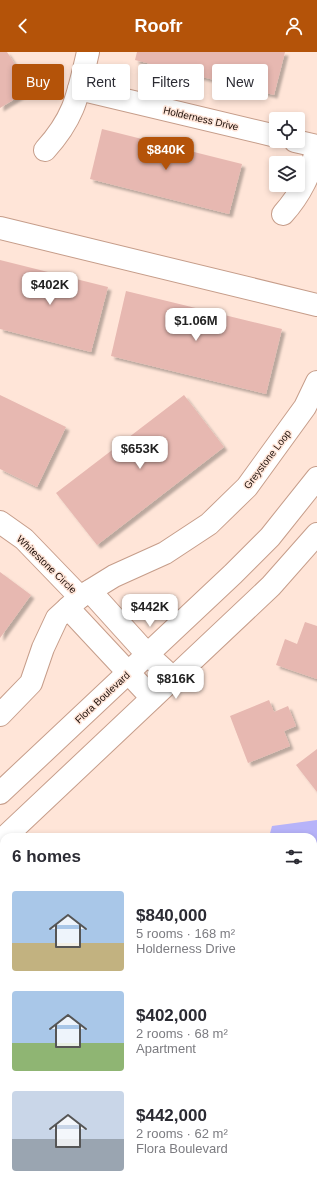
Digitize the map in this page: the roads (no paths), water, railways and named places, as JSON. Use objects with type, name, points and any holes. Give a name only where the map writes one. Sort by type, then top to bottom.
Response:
[{"type":"street","points":[[85,64],[88,52]]},
{"type":"street","points":[[45,150],[66,123],[73,111],[76,100]]},
{"type":"street","name":"Holderness Drive","points":[[125,100],[269,134]]},
{"type":"street","points":[[283,214],[304,187],[311,171],[317,147],[305,144]]},
{"type":"street","points":[[0,228],[317,305]]},
{"type":"street","name":"Greystone Loop","points":[[79,599],[114,576],[165,553],[209,524],[247,487],[305,407],[317,382]]},
{"type":"street","name":"Flora Boulevard","points":[[0,793],[270,537],[317,478]]},
{"type":"street","name":"Whitestone Circle","points":[[0,522],[24,539],[79,599],[118,622],[147,654],[173,678]]},
{"type":"street","points":[[8,833],[271,586],[317,534]]},
{"type":"street","name":"Whitestone Circle","points":[[79,599],[99,641],[127,673],[152,698]]},
{"type":"street","name":"Whitestone Circle","points":[[0,714],[31,683],[43,648],[57,618],[79,599]]},
{"type":"street","points":[[99,641],[118,622]]}]
